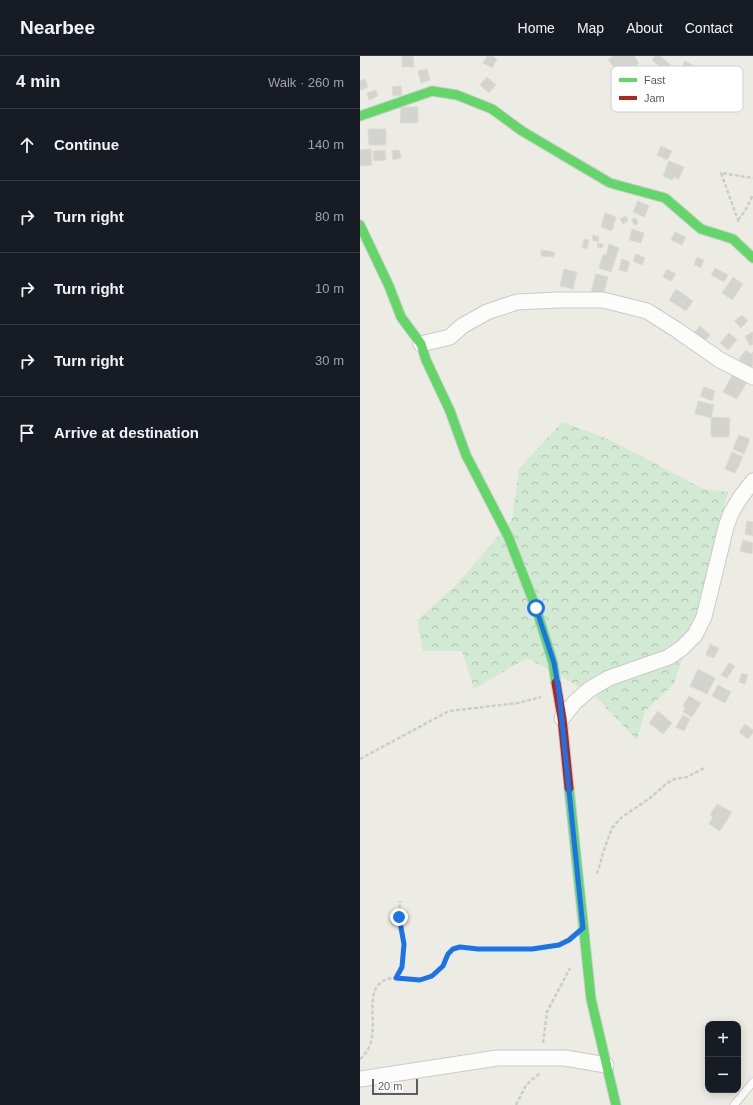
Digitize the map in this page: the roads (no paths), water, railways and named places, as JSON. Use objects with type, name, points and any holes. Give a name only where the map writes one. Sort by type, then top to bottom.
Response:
[{"type":"street","points":[[360,116],[432,91],[457,95],[492,109],[507,118],[522,131],[610,183],[665,198],[702,229],[733,239],[753,258]]},
{"type":"street","points":[[360,225],[389,286],[401,317],[421,344],[426,360],[450,410],[466,455],[508,536],[536,608],[554,663],[562,718],[591,999],[616,1105]]},
{"type":"street","points":[[360,249],[375,258]]},
{"type":"street","points":[[421,344],[450,337],[462,326],[487,312],[517,302],[603,300],[647,311],[720,360],[753,377]]},
{"type":"street","points":[[562,718],[575,702],[590,689],[609,678],[669,657],[682,648],[695,634],[704,617],[726,527],[731,513],[753,481]]},
{"type":"street","points":[[360,1079],[497,1058],[565,1058],[606,1065]]},
{"type":"lane","points":[[734,1105],[753,1082]]}]
